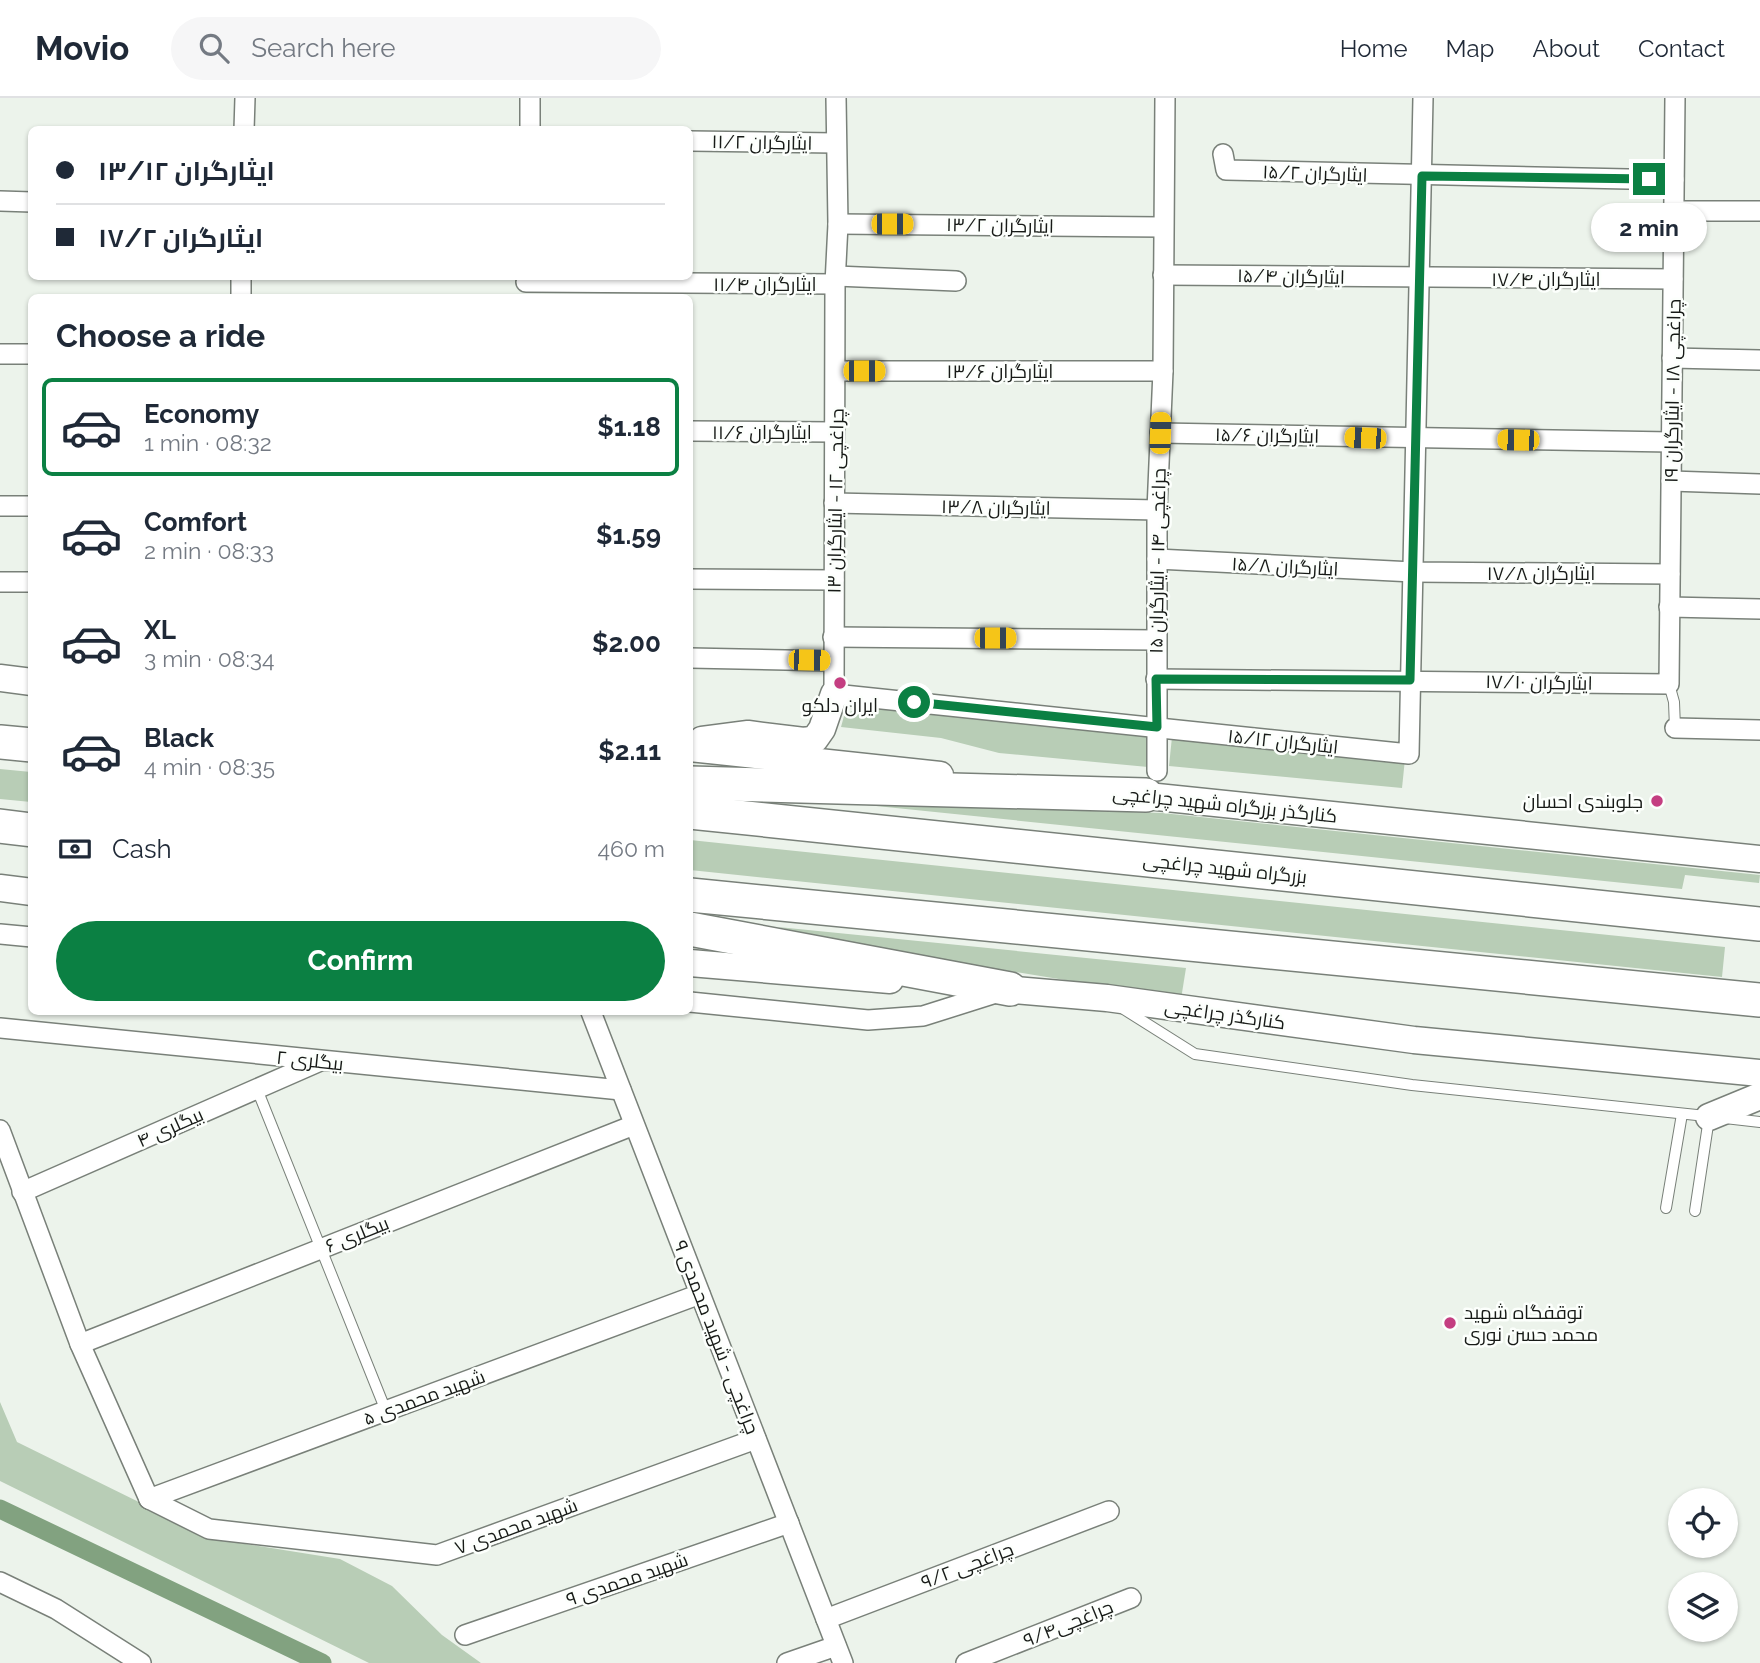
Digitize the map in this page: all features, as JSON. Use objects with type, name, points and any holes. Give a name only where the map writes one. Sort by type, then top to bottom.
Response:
[{"type":"highway","points":[[0,741],[28,744]]},
{"type":"highway","points":[[693,783],[1152,783]]},
{"type":"highway","name":"بزرگراه شهید چراغچی","points":[[693,812],[1760,924]]},
{"type":"highway","points":[[0,826],[28,830]]},
{"type":"highway","points":[[693,895],[1760,1000]]},
{"type":"highway","points":[[693,930],[1010,989]]},
{"type":"highway","points":[[1695,993],[1760,1007]]},
{"type":"main road","points":[[0,678],[28,681]]},
{"type":"main road","points":[[693,745],[718,737],[748,734],[804,741],[815,739],[822,729],[834,694]]},
{"type":"main road","name":"کنارگذر بزرگراه شهید چراغچی","points":[[693,746],[1152,783],[1760,859]]},
{"type":"main road","points":[[0,888],[28,892]]},
{"type":"main road","name":"کنارگذر چراغچی","points":[[693,963],[1107,998],[1414,1040],[1760,1073]]},
{"type":"main road","points":[[1709,1117],[1760,1096]]},
{"type":"street","points":[[244,126],[245,98]]},
{"type":"street","points":[[530,98],[530,126]]},
{"type":"street","name":"چراغچی ۱۲ - ایثارگران ۱۳","points":[[834,694],[837,371],[835,280],[838,224],[836,98]]},
{"type":"street","name":"چراغچی ۱۴ - ایثارگران ۱۵","points":[[1152,783],[1157,727],[1157,510],[1163,371],[1161,226],[1165,98]]},
{"type":"street","points":[[1410,680],[1423,98]]},
{"type":"street","name":"چراغچی ۱۸ - ایثارگران ۱۹","points":[[1669,684],[1675,98]]},
{"type":"street","name":"ایثارگران ۱۱/۲","points":[[693,141],[835,144]]},
{"type":"street","name":"ایثارگران ۱۵/۲","points":[[1223,154],[1226,170],[1422,176]]},
{"type":"street","points":[[1422,176],[1674,180]]},
{"type":"street","points":[[0,201],[28,202]]},
{"type":"street","points":[[1673,211],[1760,211]]},
{"type":"street","name":"ایثارگران ۱۳/۲","points":[[838,224],[1161,226]]},
{"type":"street","name":"ایثارگران ۱۵/۴","points":[[1163,275],[1419,278]]},
{"type":"street","name":"ایثارگران ۱۷/۴","points":[[1419,278],[1673,279]]},
{"type":"street","name":"ایثارگران ۱۱/۴","points":[[526,285],[835,280],[956,281]]},
{"type":"street","points":[[0,354],[28,354]]},
{"type":"street","points":[[1672,359],[1760,360]]},
{"type":"street","name":"ایثارگران ۱۳/۶","points":[[837,371],[1163,371]]},
{"type":"street","name":"ایثارگران ۱۱/۶","points":[[693,432],[835,432]]},
{"type":"street","name":"ایثارگران ۱۵/۶","points":[[1160,433],[1671,442]]},
{"type":"street","points":[[1671,481],[1760,484]]},
{"type":"street","name":"ایثارگران ۱۳/۸","points":[[834,503],[1157,510]]},
{"type":"street","points":[[0,506],[28,506]]},
{"type":"street","name":"ایثارگران ۱۵/۸","points":[[1157,559],[1413,572]]},
{"type":"street","name":"ایثارگران ۱۷/۸","points":[[1413,572],[1670,574]]},
{"type":"street","points":[[693,579],[834,580]]},
{"type":"street","points":[[0,582],[28,582]]},
{"type":"street","points":[[1669,607],[1760,609]]},
{"type":"street","points":[[834,637],[1156,640]]},
{"type":"street","points":[[693,658],[833,661]]},
{"type":"street","name":"ایثارگران ۱۷/۱۰","points":[[1156,679],[1669,684]]},
{"type":"street","name":"ایثارگران ۱۵/۱۲","points":[[834,694],[1409,754],[1410,680]]},
{"type":"street","points":[[1675,728],[1760,730]]},
{"type":"street","points":[[0,934],[28,937]]},
{"type":"street","points":[[693,1002],[868,1020],[923,1016],[1010,989]]},
{"type":"street","name":"۹ چراغچی - شهید محمدی","points":[[591,1015],[840,1655]]},
{"type":"street","name":"بیگلری ۲","points":[[0,1028],[319,1062],[621,1090]]},
{"type":"street","name":"بیگلری ۴","points":[[22,1192],[319,1062]]},
{"type":"street","name":"بیگلری ۶","points":[[80,1344],[634,1125]]},
{"type":"street","points":[[0,1130],[6,1168],[22,1192],[80,1344],[149,1499]]},
{"type":"street","name":"شهید محمدی ۵","points":[[149,1499],[700,1294]]},
{"type":"street","name":"شهید محمدی ۷","points":[[149,1499],[209,1529],[437,1555],[756,1439]]},
{"type":"street","name":"۹/۲ چراغچی","points":[[826,1619],[1109,1511]]},
{"type":"street","name":"شهید محمدی ۹","points":[[466,1635],[789,1523]]},
{"type":"street","points":[[0,1582],[56,1609],[141,1663]]},
{"type":"street","name":"۹/۴چراغچی","points":[[966,1663],[1131,1598]]},
{"type":"street","points":[[787,1663],[840,1655]]},
{"type":"lane","points":[[1669,684],[1674,702],[1675,728]]},
{"type":"lane","points":[[1107,998],[1195,1054],[1412,1085],[1760,1122]]},
{"type":"lane","points":[[257,1088],[386,1411]]},
{"type":"lane","points":[[1666,1208],[1682,1114]]},
{"type":"lane","points":[[1695,1210],[1709,1117]]},
{"type":"green space","points":[[858,707],[1150,732],[1148,767],[999,753],[941,738],[841,727],[844,716]]},
{"type":"green space","points":[[1172,737],[1405,759],[1402,788],[1169,766]]},
{"type":"green space","points":[[0,769],[28,772],[28,802],[0,799]]},
{"type":"green space","points":[[847,803],[1162,813],[1760,875],[1759,883],[1685,875],[1682,889]]},
{"type":"green space","points":[[693,840],[1725,947],[1722,977],[693,870]]},
{"type":"green space","points":[[778,927],[1186,968],[1181,999],[838,943]]},
{"type":"green space","points":[[0,1402],[17,1442],[214,1539],[340,1559],[392,1586],[442,1635],[481,1663],[369,1663],[0,1481]]},
{"type":"waterway","points":[[0,1509],[322,1663]]},
{"type":"place","name":"ایران دلکو","points":[[840,683]]},
{"type":"place","name":"جلوبندی احسان","points":[[1657,801]]},
{"type":"place","name":"توقفگاه شهید محمد حسن نوری","points":[[1450,1323]]},
{"type":"route","points":[[914,702],[1157,727],[1156,679],[1410,680],[1422,176],[1649,179]]}]
